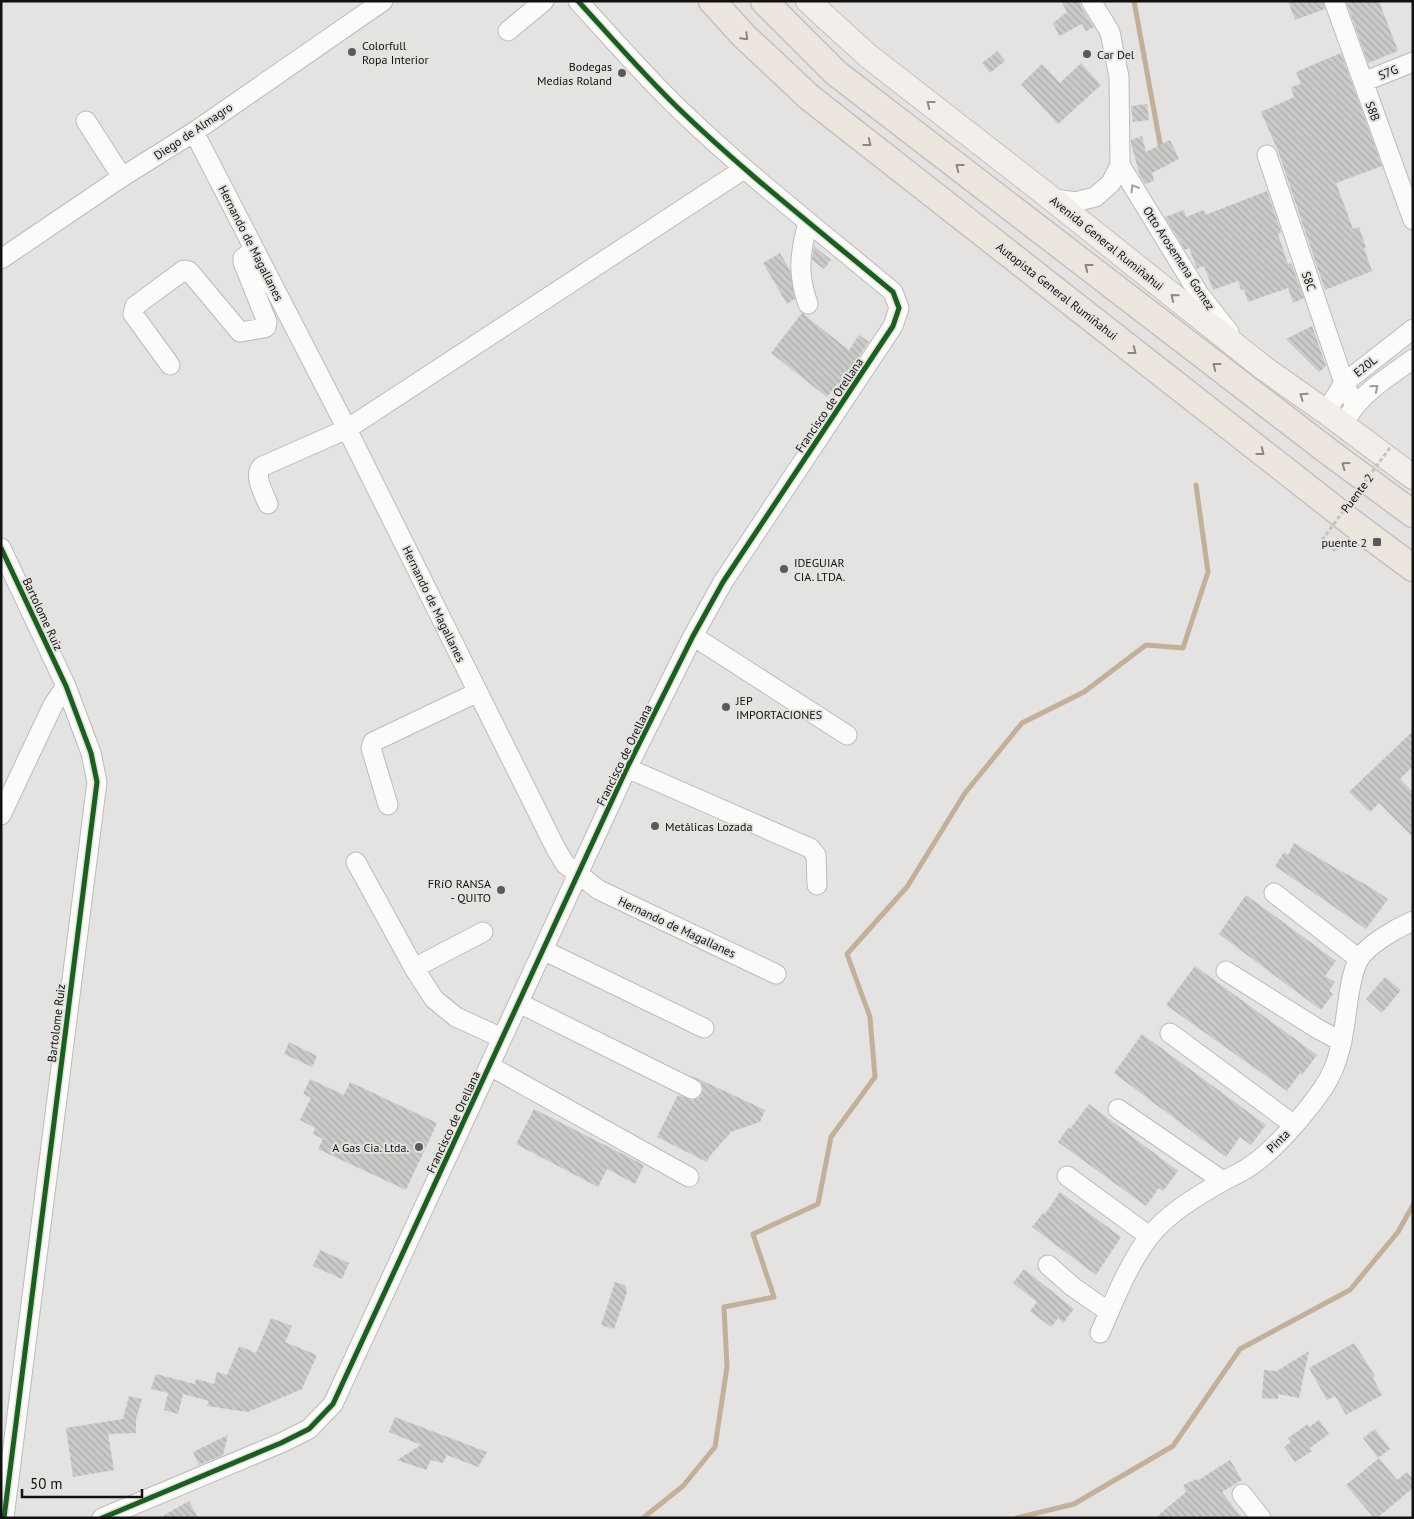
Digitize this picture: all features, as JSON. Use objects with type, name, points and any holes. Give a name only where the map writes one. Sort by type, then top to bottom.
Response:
[{"type":"highway","name":"Autopista General Rumiñahui","points":[[712,1],[744,36],[809,97],[1347,519],[1413,568]]},
{"type":"highway","points":[[764,1],[836,73],[1321,446],[1413,514]]},
{"type":"main road","name":"Avenida General Rumiñahui","points":[[808,1],[867,55],[1265,369],[1341,414],[1413,477]]},
{"type":"street","name":"Diego de Almagro","points":[[1,259],[122,177],[194,132],[383,1]]},
{"type":"street","points":[[508,31],[544,1]]},
{"type":"street","name":"Francisco de Orellana","points":[[102,1518],[281,1443],[309,1429],[333,1404],[627,768],[693,636],[723,582],[893,326],[899,308],[893,292],[744,169],[651,81],[578,1]]},
{"type":"street","points":[[1038,188],[1055,199],[1075,202],[1095,196],[1111,183],[1120,165],[1119,77],[1110,32],[1091,1]]},
{"type":"street","name":"S8B","points":[[1334,1],[1413,220]]},
{"type":"street","name":"S7G","points":[[1363,82],[1413,62]]},
{"type":"street","points":[[86,121],[122,177]]},
{"type":"street","name":"Hernando de Magallanes","points":[[194,132],[347,429],[565,864],[598,890],[776,974]]},
{"type":"street","name":"S8C","points":[[1267,155],[1344,382],[1341,414]]},
{"type":"street","name":"Otto Arosemena Gomez","points":[[1120,165],[1199,294],[1229,332],[1265,369]]},
{"type":"street","points":[[268,504],[258,474],[259,468],[347,429],[744,169]]},
{"type":"street","points":[[808,222],[800,258],[802,285],[808,304]]},
{"type":"street","points":[[170,366],[133,314],[134,306],[184,270],[190,271],[238,332],[243,333],[264,328],[267,322],[243,262],[243,258],[254,250]]},
{"type":"street","name":"E20L","points":[[1341,414],[1344,382],[1413,329]]},
{"type":"street","name":"E20L","points":[[1341,414],[1413,358]]},
{"type":"street","name":"Bartolome Ruiz","points":[[1,548],[66,686],[91,753],[97,782],[4,1518]]},
{"type":"street","points":[[693,636],[848,735]]},
{"type":"street","points":[[1,815],[53,706],[66,686]]},
{"type":"street","points":[[388,805],[371,748],[373,742],[478,692]]},
{"type":"street","points":[[627,768],[810,848],[816,855],[817,885]]},
{"type":"street","points":[[356,862],[414,968],[434,1000],[456,1017],[502,1038]]},
{"type":"street","points":[[1274,893],[1359,959]]},
{"type":"street","name":"Pinta","points":[[1100,1333],[1132,1264],[1149,1236],[1184,1204],[1249,1168],[1294,1125],[1323,1088],[1336,1065],[1342,1042],[1352,980],[1359,959],[1372,945],[1413,922]]},
{"type":"street","points":[[414,968],[483,932]]},
{"type":"street","points":[[543,950],[704,1028]]},
{"type":"street","points":[[1226,970],[1318,1029],[1342,1042]]},
{"type":"street","points":[[519,1003],[692,1090]]},
{"type":"street","points":[[1170,1033],[1294,1125]]},
{"type":"street","points":[[490,1066],[689,1177]]},
{"type":"street","points":[[1118,1109],[1223,1181]]},
{"type":"street","points":[[1066,1176],[1149,1236]]},
{"type":"street","points":[[1048,1265],[1109,1312]]},
{"type":"street","points":[[1242,1494],[1261,1518]]},
{"type":"building","points":[[1061,1],[1080,1],[1081,7],[1094,27],[1086,31],[1082,24],[1059,36],[1053,23],[1067,12]]},
{"type":"building","points":[[1288,1],[1323,1],[1325,9],[1295,20]]},
{"type":"building","points":[[1346,1],[1379,1],[1398,51],[1368,63]]},
{"type":"building","points":[[997,51],[1005,61],[990,73],[982,63]]},
{"type":"building","points":[[1341,53],[1382,166],[1336,183],[1353,229],[1359,227],[1372,271],[1325,290],[1278,151],[1261,112],[1294,97],[1291,87],[1301,84],[1296,72]]},
{"type":"building","points":[[1081,63],[1101,85],[1058,124],[1021,84],[1042,64],[1060,83]]},
{"type":"building","points":[[1147,104],[1149,120],[1133,122],[1131,106]]},
{"type":"building","points":[[1142,136],[1146,152],[1170,140],[1179,159],[1152,173],[1154,181],[1145,184],[1140,176],[1131,143],[1131,140]]},
{"type":"building","points":[[1267,191],[1281,232],[1278,234],[1288,264],[1291,263],[1304,298],[1293,303],[1288,288],[1248,302],[1244,289],[1241,290],[1238,281],[1213,290],[1204,266],[1197,269],[1189,248],[1185,250],[1165,217],[1184,210],[1186,217],[1204,210],[1205,215]]},
{"type":"building","points":[[814,246],[831,260],[824,269],[812,260]]},
{"type":"building","points":[[780,253],[790,270],[795,299],[787,304],[763,263]]},
{"type":"building","points":[[802,313],[849,350],[859,335],[869,342],[838,386],[837,384],[827,397],[771,353]]},
{"type":"building","points":[[1312,326],[1326,366],[1319,372],[1286,339]]},
{"type":"building","points":[[1413,731],[1413,766],[1400,779],[1413,792],[1413,837],[1379,803],[1370,812],[1349,792]]},
{"type":"building","points":[[1294,843],[1388,899],[1366,929],[1275,866],[1284,852],[1288,855]]},
{"type":"building","points":[[1246,895],[1336,961],[1325,976],[1335,982],[1329,991],[1333,994],[1321,1010],[1219,934]]},
{"type":"building","points":[[1195,966],[1317,1055],[1302,1075],[1300,1073],[1287,1091],[1166,1005]]},
{"type":"building","points":[[1385,977],[1401,990],[1382,1013],[1366,999]]},
{"type":"building","points":[[1142,1034],[1266,1125],[1251,1145],[1240,1137],[1226,1157],[1114,1073]]},
{"type":"building","points":[[289,1042],[317,1056],[312,1067],[284,1054]]},
{"type":"building","points":[[688,1074],[765,1110],[760,1122],[731,1132],[709,1157],[707,1162],[657,1137],[678,1095],[692,1100],[699,1098],[702,1094],[701,1082]]},
{"type":"building","points":[[310,1079],[344,1095],[350,1082],[437,1123],[406,1190],[318,1149],[323,1139],[313,1134],[315,1128],[300,1120],[311,1098],[303,1094]]},
{"type":"building","points":[[1089,1104],[1178,1171],[1163,1191],[1159,1188],[1146,1206],[1058,1142]]},
{"type":"building","points":[[534,1109],[644,1165],[635,1184],[607,1169],[598,1187],[516,1144]]},
{"type":"building","points":[[1060,1192],[1121,1237],[1096,1275],[1032,1227],[1043,1213],[1045,1214]]},
{"type":"building","points":[[320,1250],[349,1263],[342,1279],[313,1266]]},
{"type":"building","points":[[1024,1269],[1074,1309],[1063,1323],[1058,1318],[1051,1327],[1030,1311],[1037,1302],[1013,1283]]},
{"type":"building","points":[[615,1282],[625,1285],[627,1292],[614,1329],[601,1325]]},
{"type":"building","points":[[271,1318],[292,1326],[285,1342],[317,1355],[302,1389],[248,1412],[207,1406],[209,1401],[183,1394],[178,1414],[164,1410],[168,1393],[151,1389],[156,1374],[195,1384],[196,1379],[214,1384],[217,1372],[227,1375],[239,1346],[256,1353]]},
{"type":"building","points":[[1354,1343],[1375,1376],[1373,1378],[1382,1395],[1346,1415],[1335,1396],[1327,1400],[1309,1368]]},
{"type":"building","points":[[1309,1351],[1299,1398],[1278,1394],[1278,1399],[1262,1398],[1264,1370],[1277,1371]]},
{"type":"building","points":[[129,1396],[142,1399],[136,1419],[136,1433],[108,1434],[114,1470],[73,1477],[66,1428],[123,1419]]},
{"type":"building","points":[[395,1417],[487,1452],[478,1467],[447,1455],[443,1463],[431,1460],[426,1470],[397,1460],[421,1445],[389,1432]]},
{"type":"building","points":[[1319,1420],[1329,1434],[1310,1448],[1312,1451],[1295,1462],[1284,1447],[1291,1442],[1288,1438],[1308,1424],[1309,1427]]},
{"type":"building","points":[[1375,1429],[1390,1449],[1378,1458],[1363,1438]]},
{"type":"building","points":[[228,1435],[223,1455],[199,1465],[193,1452]]},
{"type":"building","points":[[1379,1458],[1397,1480],[1407,1472],[1413,1479],[1413,1488],[1377,1518],[1374,1518],[1346,1485]]},
{"type":"building","points":[[1230,1460],[1242,1480],[1222,1492],[1242,1518],[1155,1518],[1186,1492],[1183,1485],[1197,1479],[1197,1481]]},
{"type":"building","points":[[189,1501],[198,1518],[159,1518]]},
{"type":"waterway","points":[[1134,1],[1161,149]]},
{"type":"waterway","points":[[643,1518],[683,1486],[715,1447],[727,1367],[724,1307],[774,1297],[753,1234],[818,1204],[831,1137],[875,1077],[870,1017],[847,954],[907,887],[965,793],[1022,723],[1084,692],[1146,645],[1183,648],[1208,572],[1196,485]]},
{"type":"waterway","points":[[1017,1518],[1074,1504],[1173,1446],[1240,1349],[1350,1290],[1398,1232],[1413,1205]]},
{"type":"cycle path","points":[[102,1518],[281,1443],[309,1429],[333,1404],[627,768],[693,636],[723,582],[893,326],[899,308],[893,292],[756,178],[677,107],[578,1]]},
{"type":"cycle path","points":[[1,548],[66,686],[91,753],[97,782],[4,1518]]},
{"type":"place","name":"Colorfull Ropa Interior","points":[[352,52]]},
{"type":"place","name":"Car Del","points":[[1087,54]]},
{"type":"place","name":"Bodegas Medias Roland","points":[[622,73]]},
{"type":"place","name":"puente 2","points":[[1377,542]]},
{"type":"place","name":"IDEGUIAR CIA. LTDA.","points":[[784,569]]},
{"type":"place","name":"JEP IMPORTACIONES","points":[[726,707]]},
{"type":"place","name":"Metálicas Lozada","points":[[655,826]]},
{"type":"place","name":"FRíO RANSA - QUITO","points":[[501,890]]},
{"type":"place","name":"A Gas Cia. Ltda.","points":[[419,1147]]}]
